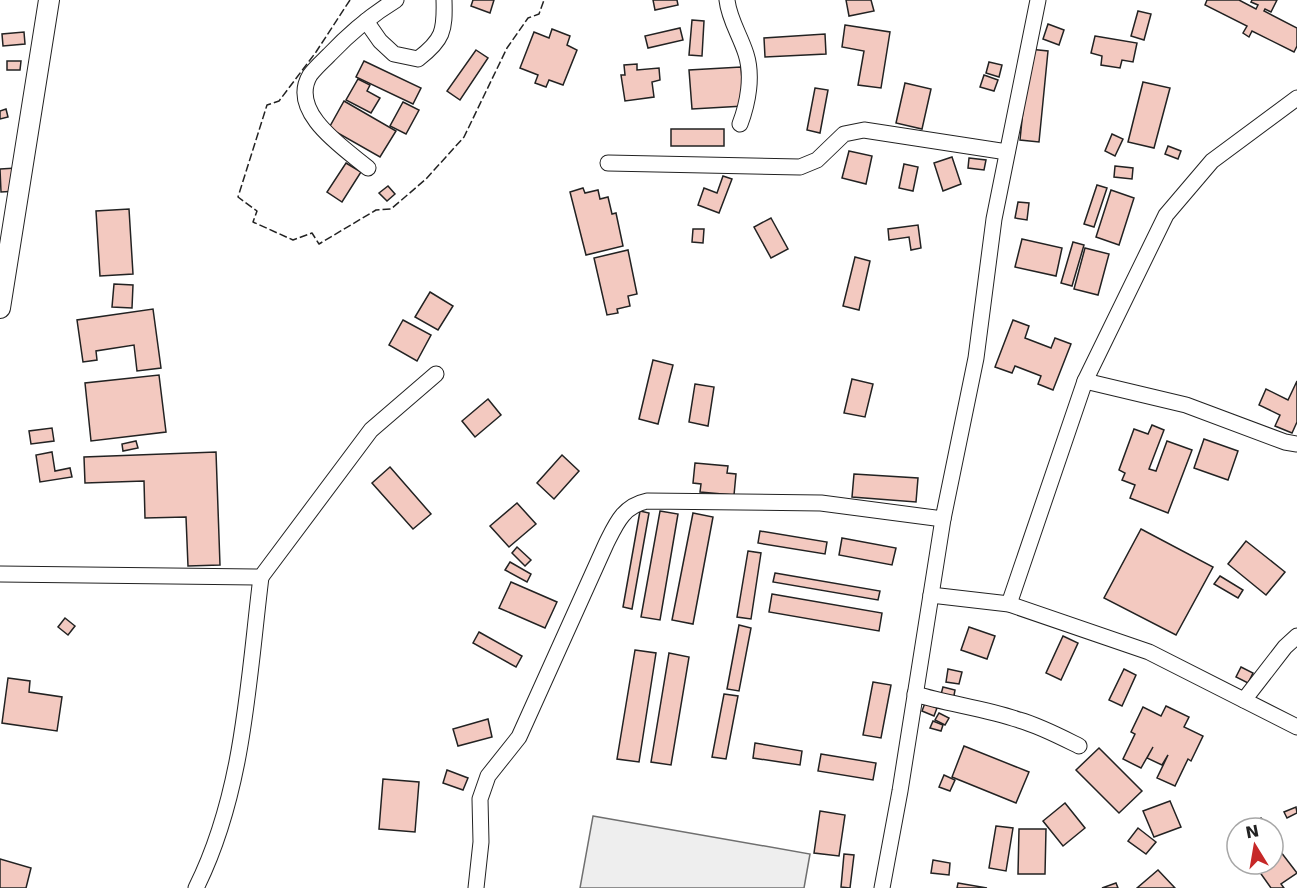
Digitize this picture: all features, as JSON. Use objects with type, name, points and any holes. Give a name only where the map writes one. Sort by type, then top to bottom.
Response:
[{"type":"main road","points":[[0,308],[49,0]]},
{"type":"street","points":[[368,168],[321,129],[308,107],[304,91],[310,75],[346,38],[396,0]]},
{"type":"street","points":[[366,21],[380,41],[394,54],[418,59],[434,47],[441,32],[444,24],[444,0]]},
{"type":"street","points":[[727,0],[735,29],[746,55],[749,80],[746,108],[740,124]]},
{"type":"street","points":[[882,888],[943,519],[976,358],[994,219],[1038,0]]},
{"type":"street","points":[[1009,604],[1085,381],[1166,214],[1212,161],[1297,98]]},
{"type":"street","points":[[608,163],[800,167],[817,160],[844,134],[864,130],[1007,152]]},
{"type":"street","points":[[196,888],[207,866],[234,782],[240,751],[261,577],[371,430],[436,374]]},
{"type":"street","points":[[1085,381],[1186,405],[1285,442],[1297,444]]},
{"type":"street","points":[[477,888],[480,799],[488,776],[519,737],[606,544],[618,520],[626,511],[635,504],[647,501],[821,502],[943,519]]},
{"type":"street","points":[[0,574],[261,577]]},
{"type":"street","points":[[931,595],[1009,604],[1149,652],[1297,727]]},
{"type":"street","points":[[1244,700],[1285,647],[1297,636]]},
{"type":"street","points":[[915,694],[948,704],[1017,718],[1079,746]]},
{"type":"shaded area","points":[[593,816],[810,854],[804,888],[580,888]]},
{"type":"building","points":[[473,0],[494,0],[490,13],[471,6]]},
{"type":"building","points":[[653,0],[677,0],[678,5],[655,10]]},
{"type":"building","points":[[846,0],[871,0],[874,11],[849,16]]},
{"type":"building","points":[[1207,0],[1239,0],[1256,9],[1258,5],[1251,2],[1252,0],[1277,0],[1271,12],[1265,9],[1264,11],[1297,28],[1297,46],[1294,52],[1252,31],[1249,37],[1243,33],[1247,26],[1205,5]]},
{"type":"building","points":[[1138,11],[1151,14],[1144,40],[1131,36]]},
{"type":"building","points":[[692,20],[704,21],[702,56],[689,55]]},
{"type":"building","points":[[1048,24],[1064,30],[1059,45],[1043,39]]},
{"type":"building","points":[[845,25],[890,32],[881,88],[858,85],[864,51],[842,47]]},
{"type":"building","points":[[680,28],[683,40],[648,48],[645,36]]},
{"type":"building","points":[[552,29],[570,36],[567,45],[577,50],[563,85],[549,80],[546,87],[535,83],[538,75],[520,68],[534,32],[549,38]]},
{"type":"building","points":[[24,32],[25,44],[3,46],[2,34]]},
{"type":"building","points":[[825,34],[826,54],[765,57],[764,38]]},
{"type":"building","points":[[1095,36],[1137,43],[1133,62],[1122,60],[1120,68],[1101,65],[1102,56],[1091,53]]},
{"type":"building","points":[[1029,49],[1048,51],[1039,142],[1020,140]]},
{"type":"building","points":[[476,50],[488,58],[460,100],[447,91]]},
{"type":"building","points":[[7,61],[21,61],[20,70],[7,70]]},
{"type":"building","points":[[364,61],[421,88],[413,104],[356,77]]},
{"type":"building","points":[[989,62],[1002,65],[999,77],[986,73]]},
{"type":"building","points":[[637,64],[637,70],[659,68],[660,80],[652,82],[654,97],[625,101],[621,75],[625,75],[624,65]]},
{"type":"building","points":[[741,67],[744,106],[692,109],[689,70]]},
{"type":"building","points":[[984,75],[998,80],[994,91],[980,87]]},
{"type":"building","points":[[358,79],[370,85],[367,91],[380,98],[371,113],[346,100]]},
{"type":"building","points":[[1143,82],[1170,88],[1154,148],[1128,142]]},
{"type":"building","points":[[905,83],[931,89],[922,129],[896,123]]},
{"type":"building","points":[[815,88],[828,90],[820,133],[807,130]]},
{"type":"building","points":[[344,101],[396,131],[380,157],[329,128]]},
{"type":"building","points":[[403,102],[419,110],[406,134],[390,126]]},
{"type":"building","points":[[6,109],[8,117],[0,119],[0,111]]},
{"type":"building","points":[[671,129],[724,129],[724,146],[671,146]]},
{"type":"building","points":[[1112,134],[1123,139],[1115,156],[1105,151]]},
{"type":"building","points":[[1168,146],[1181,151],[1178,159],[1165,154]]},
{"type":"building","points":[[849,151],[872,156],[866,184],[842,178]]},
{"type":"building","points":[[952,157],[961,184],[943,191],[934,163]]},
{"type":"building","points":[[969,158],[986,160],[984,170],[968,168]]},
{"type":"building","points":[[346,163],[361,172],[342,202],[327,192]]},
{"type":"building","points":[[904,164],[918,167],[913,191],[899,188]]},
{"type":"building","points":[[1115,166],[1133,168],[1132,179],[1114,177]]},
{"type":"building","points":[[16,168],[18,191],[1,192],[0,169]]},
{"type":"building","points":[[723,176],[732,179],[719,213],[698,205],[704,188],[717,193]]},
{"type":"building","points":[[1097,185],[1107,188],[1094,227],[1084,224]]},
{"type":"building","points":[[388,186],[395,194],[387,201],[379,193]]},
{"type":"building","points":[[583,188],[585,193],[598,190],[600,199],[608,197],[612,214],[616,213],[623,246],[586,255],[570,192]]},
{"type":"building","points":[[1111,190],[1134,198],[1119,245],[1096,237]]},
{"type":"building","points":[[1018,202],[1029,203],[1027,220],[1015,218]]},
{"type":"building","points":[[129,209],[133,274],[100,276],[96,211]]},
{"type":"building","points":[[771,218],[788,249],[771,258],[754,227]]},
{"type":"building","points":[[918,225],[921,248],[911,250],[909,237],[889,240],[888,229]]},
{"type":"building","points":[[693,229],[704,229],[703,243],[692,242]]},
{"type":"building","points":[[1022,239],[1062,248],[1056,276],[1015,267]]},
{"type":"building","points":[[1073,242],[1084,245],[1072,286],[1061,283]]},
{"type":"building","points":[[1085,248],[1109,254],[1098,295],[1074,289]]},
{"type":"building","points":[[628,250],[637,294],[628,296],[630,306],[617,309],[618,313],[607,315],[594,258]]},
{"type":"building","points":[[855,257],[870,261],[859,310],[843,306]]},
{"type":"building","points":[[114,284],[133,285],[132,308],[112,307]]},
{"type":"building","points":[[430,292],[453,306],[438,330],[415,317]]},
{"type":"building","points":[[153,309],[161,368],[137,371],[134,345],[96,351],[97,360],[83,362],[77,320]]},
{"type":"building","points":[[403,320],[431,335],[417,361],[389,345]]},
{"type":"building","points":[[1013,320],[1029,326],[1025,338],[1051,348],[1055,338],[1071,344],[1053,390],[1038,384],[1041,376],[1015,366],[1012,373],[995,367]]},
{"type":"building","points":[[653,360],[673,365],[658,424],[639,419]]},
{"type":"building","points":[[159,375],[166,432],[91,441],[85,383]]},
{"type":"building","points":[[852,379],[873,384],[865,417],[844,413]]},
{"type":"building","points":[[1297,381],[1297,422],[1292,433],[1275,426],[1280,415],[1259,405],[1266,389],[1288,400]]},
{"type":"building","points":[[695,384],[714,387],[708,426],[689,422]]},
{"type":"building","points":[[488,399],[501,415],[475,437],[462,421]]},
{"type":"building","points":[[1152,425],[1164,430],[1149,469],[1156,471],[1167,441],[1192,450],[1168,513],[1130,498],[1135,485],[1122,480],[1125,473],[1119,470],[1134,429],[1148,434]]},
{"type":"building","points":[[52,428],[54,441],[31,444],[29,431]]},
{"type":"building","points":[[1204,439],[1238,451],[1228,480],[1194,468]]},
{"type":"building","points":[[136,441],[138,448],[123,451],[122,444]]},
{"type":"building","points":[[52,452],[55,471],[70,468],[72,477],[40,482],[36,455]]},
{"type":"building","points":[[216,452],[220,565],[188,566],[186,517],[145,518],[144,481],[85,483],[84,457]]},
{"type":"building","points":[[562,455],[579,471],[554,499],[537,483]]},
{"type":"building","points":[[695,463],[728,466],[727,473],[736,474],[734,495],[700,492],[701,484],[693,483]]},
{"type":"building","points":[[390,467],[431,514],[413,529],[372,483]]},
{"type":"building","points":[[854,474],[918,478],[916,502],[852,497]]},
{"type":"building","points":[[517,503],[536,524],[509,547],[490,526]]},
{"type":"building","points":[[640,511],[649,513],[632,609],[623,607]]},
{"type":"building","points":[[660,511],[678,514],[660,620],[641,617]]},
{"type":"building","points":[[693,513],[713,517],[693,624],[672,620]]},
{"type":"building","points":[[1141,529],[1213,567],[1176,635],[1104,598]]},
{"type":"building","points":[[760,531],[827,542],[825,554],[758,543]]},
{"type":"building","points":[[842,538],[896,548],[892,565],[839,555]]},
{"type":"building","points":[[1246,541],[1285,572],[1266,595],[1228,564]]},
{"type":"building","points":[[517,547],[531,560],[525,566],[512,553]]},
{"type":"building","points":[[748,551],[761,553],[751,619],[737,617]]},
{"type":"building","points":[[510,562],[531,574],[527,582],[505,570]]},
{"type":"building","points":[[775,573],[880,591],[878,600],[773,582]]},
{"type":"building","points":[[1220,576],[1243,590],[1238,598],[1214,584]]},
{"type":"building","points":[[511,582],[557,602],[545,628],[499,608]]},
{"type":"building","points":[[772,594],[882,613],[879,631],[769,612]]},
{"type":"building","points":[[65,618],[75,626],[68,635],[58,627]]},
{"type":"building","points":[[739,625],[751,628],[739,691],[727,689]]},
{"type":"building","points":[[969,627],[995,636],[987,659],[961,650]]},
{"type":"building","points":[[479,632],[522,656],[516,667],[473,643]]},
{"type":"building","points":[[1063,636],[1078,643],[1061,680],[1046,673]]},
{"type":"building","points":[[635,650],[656,653],[639,762],[617,759]]},
{"type":"building","points":[[669,653],[689,657],[671,765],[651,762]]},
{"type":"building","points":[[1241,667],[1253,673],[1248,683],[1236,677]]},
{"type":"building","points":[[948,669],[962,672],[959,684],[946,682]]},
{"type":"building","points":[[1124,669],[1136,675],[1122,706],[1109,700]]},
{"type":"building","points":[[8,678],[30,681],[29,692],[62,697],[57,731],[2,723]]},
{"type":"building","points":[[873,682],[891,685],[881,738],[863,735]]},
{"type":"building","points":[[943,687],[955,690],[953,701],[940,698]]},
{"type":"building","points":[[724,694],[738,696],[726,759],[712,757]]},
{"type":"building","points":[[925,703],[937,708],[934,716],[922,711]]},
{"type":"building","points":[[1166,706],[1189,717],[1184,727],[1203,736],[1191,761],[1188,759],[1175,786],[1157,778],[1168,755],[1162,765],[1147,758],[1153,747],[1141,768],[1123,759],[1135,734],[1131,732],[1143,707],[1161,716]]},
{"type":"building","points":[[939,713],[949,718],[945,725],[935,720]]},
{"type":"building","points":[[488,719],[492,737],[458,746],[453,729]]},
{"type":"building","points":[[933,721],[943,725],[941,731],[930,728]]},
{"type":"building","points":[[755,743],[802,751],[800,765],[753,758]]},
{"type":"building","points":[[964,746],[1029,772],[1016,803],[952,777]]},
{"type":"building","points":[[1099,748],[1142,791],[1119,813],[1076,770]]},
{"type":"building","points":[[821,754],[876,763],[873,780],[818,771]]},
{"type":"building","points":[[447,770],[468,778],[463,790],[443,783]]},
{"type":"building","points":[[944,775],[955,780],[950,791],[939,787]]},
{"type":"building","points":[[383,779],[419,782],[415,832],[379,829]]},
{"type":"building","points":[[1170,801],[1181,827],[1154,837],[1143,811]]},
{"type":"building","points":[[1065,803],[1085,828],[1063,846],[1043,821]]},
{"type":"building","points":[[1296,807],[1297,813],[1287,818],[1284,812]]},
{"type":"building","points":[[820,811],[845,815],[839,856],[814,853]]},
{"type":"building","points":[[996,826],[1013,828],[1006,871],[989,868]]},
{"type":"building","points":[[1138,828],[1156,842],[1146,854],[1128,841]]},
{"type":"building","points":[[1019,829],[1046,829],[1045,874],[1018,874]]},
{"type":"building","points":[[844,854],[854,855],[850,888],[841,887]]},
{"type":"building","points":[[1285,857],[1297,873],[1281,884],[1284,888],[1271,888],[1262,876],[1285,876]]},
{"type":"building","points":[[0,859],[31,868],[26,888],[0,888]]},
{"type":"building","points":[[933,860],[950,863],[949,875],[931,873]]},
{"type":"building","points":[[1158,870],[1175,888],[1137,888]]},
{"type":"building","points":[[958,883],[987,888],[957,888]]},
{"type":"building","points":[[1116,883],[1118,888],[1102,888]]},
{"type":"fence","points":[[350,0],[316,52],[279,101],[267,105],[238,197],[257,211],[253,222],[293,240],[312,233],[319,244],[376,210],[391,209],[426,179],[464,137],[507,48],[528,18],[539,14],[544,0]]}]
